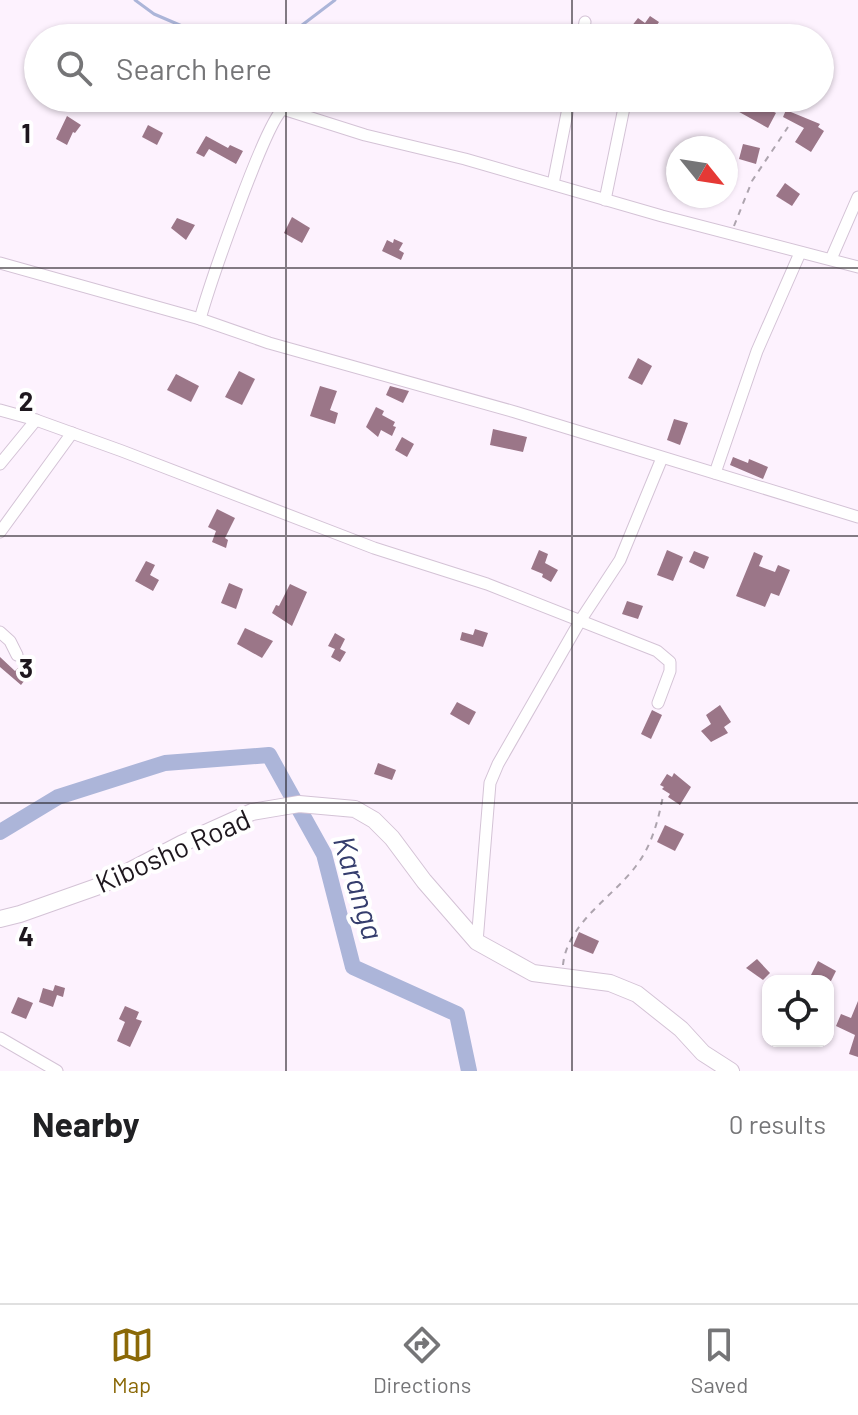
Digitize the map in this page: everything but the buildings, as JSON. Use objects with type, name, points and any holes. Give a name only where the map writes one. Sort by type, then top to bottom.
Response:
[{"type":"main road","name":"Kibosho Road","points":[[0,919],[102,885],[252,812],[299,804],[355,809],[374,820],[477,942],[533,973],[610,983],[637,994],[681,1029],[703,1053],[731,1071]]},
{"type":"street","points":[[200,319],[212,278],[251,178],[274,121],[281,112]]},
{"type":"street","points":[[292,112],[365,135],[465,159],[605,200],[858,267]]},
{"type":"street","points":[[553,184],[567,112]]},
{"type":"street","points":[[605,200],[623,112]]},
{"type":"street","points":[[831,259],[858,197]]},
{"type":"street","points":[[715,473],[757,351],[800,253]]},
{"type":"street","points":[[0,263],[515,412],[858,517]]},
{"type":"street","points":[[0,410],[72,433],[374,548],[487,584],[664,656],[670,662],[670,671],[658,703]]},
{"type":"street","points":[[0,464],[36,420]]},
{"type":"street","points":[[0,532],[72,433]]},
{"type":"street","points":[[477,942],[490,783],[510,742],[580,621],[620,560],[662,458]]},
{"type":"street","points":[[0,632],[10,641],[17,655]]},
{"type":"street","points":[[0,1038],[57,1071]]},
{"type":"path","points":[[731,234],[752,181],[788,127]]},
{"type":"path","points":[[562,978],[564,957],[582,923],[617,890],[639,863],[653,837],[663,796]]},
{"type":"waterway","points":[[135,0],[154,14],[177,24]]},
{"type":"waterway","points":[[303,24],[335,0]]},
{"type":"waterway","name":"Karanga","points":[[0,832],[58,797],[165,763],[269,755],[324,854],[353,967],[457,1014],[469,1071]]}]
